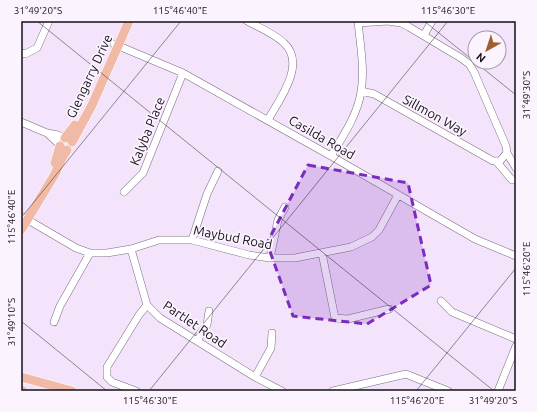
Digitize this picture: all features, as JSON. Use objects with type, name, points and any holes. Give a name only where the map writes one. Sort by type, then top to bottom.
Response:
[{"type":"main road","name":"Glengarry Drive","points":[[116,45],[124,21]]},
{"type":"main road","name":"Glengarry Drive","points":[[21,230],[24,219],[55,174],[62,158],[65,143],[78,122],[129,21]]},
{"type":"main road","points":[[21,376],[72,391]]},
{"type":"street","points":[[21,53],[25,54],[37,48],[49,21]]},
{"type":"street","points":[[247,21],[284,43],[291,55],[293,67],[291,80],[268,120]]},
{"type":"street","points":[[424,35],[432,21]]},
{"type":"street","points":[[331,156],[352,121],[361,91],[362,75],[358,22],[394,22],[409,27],[424,35],[469,64],[474,72],[506,146],[507,153],[516,168]]},
{"type":"street","name":"Casilda Road","points":[[116,45],[183,73],[475,239],[516,256]]},
{"type":"street","name":"Kalyba Place","points":[[124,192],[144,173],[183,73]]},
{"type":"street","name":"Sillmon Way","points":[[361,91],[374,94],[496,162],[512,180],[516,180]]},
{"type":"street","points":[[21,122],[47,133],[65,143]]},
{"type":"street","points":[[496,162],[502,159],[507,153]]},
{"type":"street","points":[[192,240],[207,194],[218,171]]},
{"type":"street","name":"Maybud Road","points":[[24,219],[76,248],[90,253],[107,253],[159,240],[192,240],[249,255],[270,258],[295,258],[351,247],[372,237],[379,230],[398,195]]},
{"type":"street","points":[[270,258],[278,220],[285,207]]},
{"type":"street","name":"Partlet Road","points":[[131,248],[147,305],[160,318],[254,377],[282,391]]},
{"type":"street","points":[[54,322],[60,306],[90,253]]},
{"type":"street","points":[[322,253],[335,318],[348,318],[389,309]]},
{"type":"street","points":[[441,301],[452,312],[516,339]]},
{"type":"street","points":[[136,391],[112,382],[107,377],[107,367],[139,314],[147,305]]},
{"type":"street","points":[[197,341],[207,325],[209,312]]},
{"type":"street","points":[[254,377],[271,348],[272,333]]},
{"type":"street","points":[[498,391],[516,346]]},
{"type":"street","points":[[333,391],[406,374],[448,391]]},
{"type":"highlighted area","points":[[308,165],[408,183],[431,285],[367,324],[293,316],[267,243]]}]
